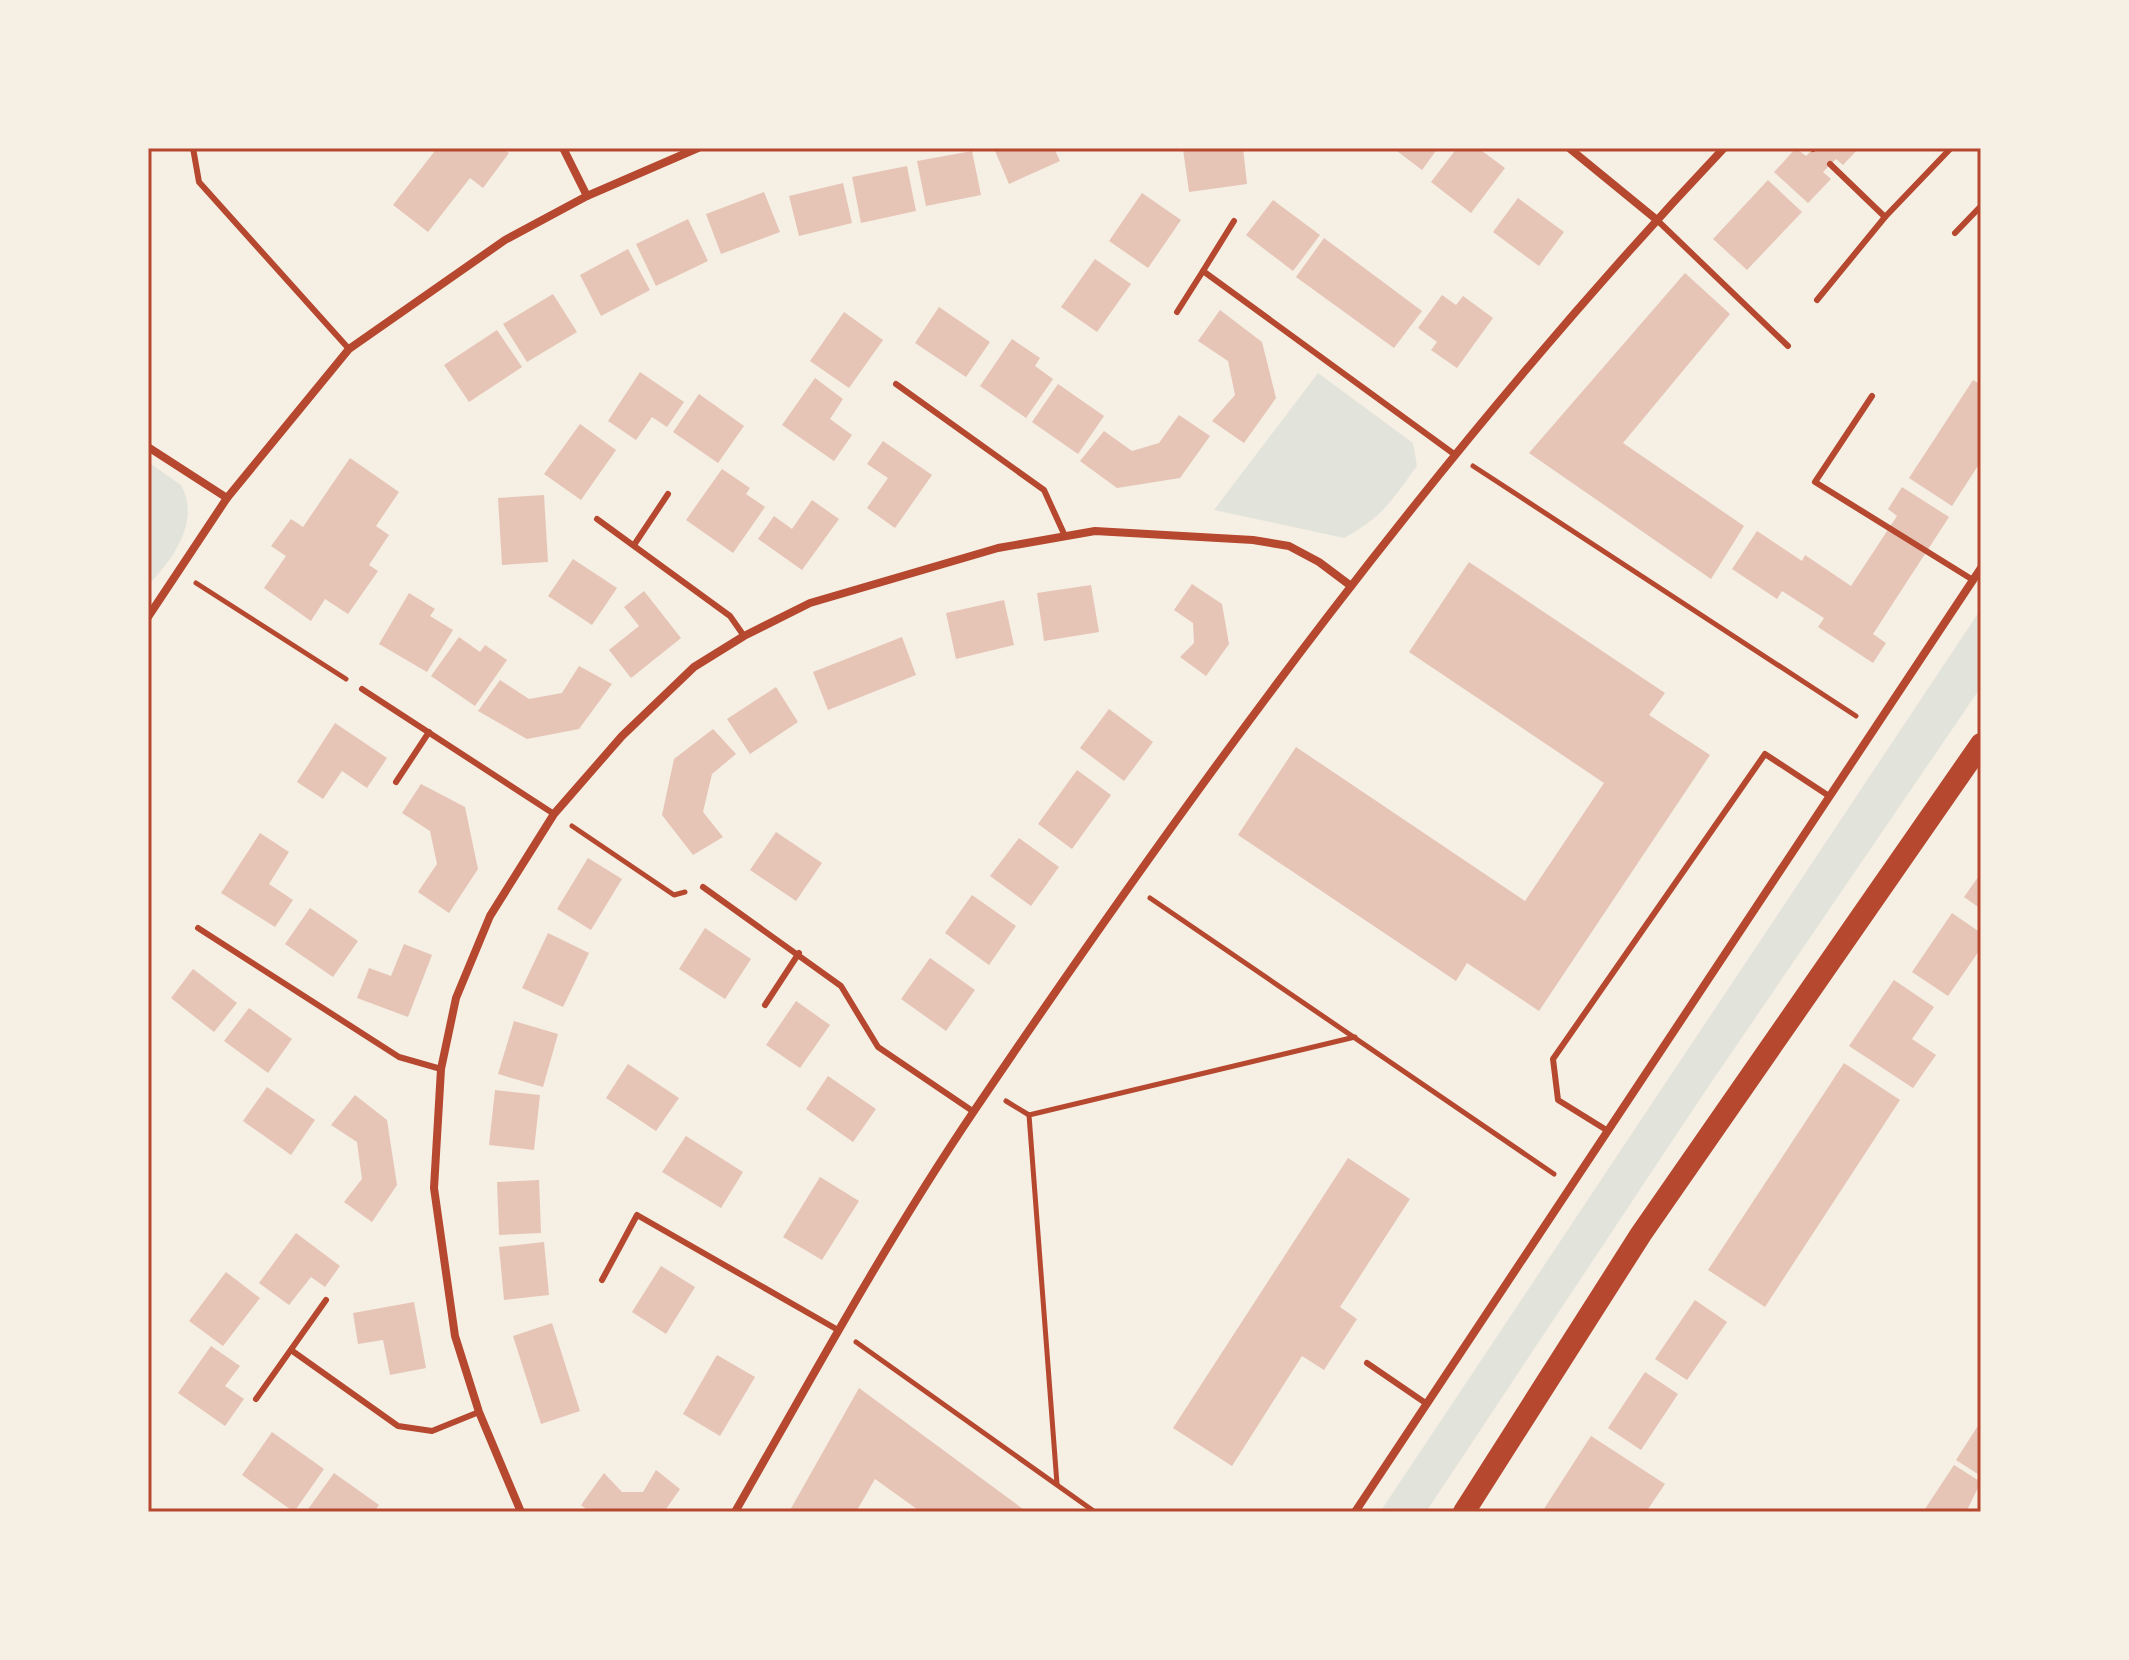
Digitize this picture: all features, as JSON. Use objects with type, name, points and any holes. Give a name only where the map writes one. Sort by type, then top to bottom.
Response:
[{"type":"highway","points":[[1464,1512],[1641,1234],[1981,744]]},
{"type":"street","points":[[563,148],[587,196]]},
{"type":"street","points":[[148,617],[227,498],[349,349],[505,240],[587,196],[698,148]]},
{"type":"street","points":[[1569,148],[1657,220]]},
{"type":"street","points":[[735,1512],[838,1330],[974,1112],[1129,884],[1351,586],[1454,454],[1657,220],[1724,148]]},
{"type":"street","points":[[148,447],[227,498]]},
{"type":"street","points":[[521,1512],[479,1412],[455,1336],[434,1188],[441,1069],[456,998],[490,916],[554,814],[622,736],[694,667],[744,636],[810,603],[998,548],[1095,531],[1197,534],[1277,544],[1319,562],[1351,586]]},
{"type":"street","points":[[1355,1512],[1981,568]]},
{"type":"lane","points":[[193,148],[199,182],[349,349]]},
{"type":"lane","points":[[1817,300],[1885,217],[1951,148]]},
{"type":"lane","points":[[1830,164],[1885,217]]},
{"type":"lane","points":[[1955,233],[1981,206]]},
{"type":"lane","points":[[1657,220],[1788,346]]},
{"type":"lane","points":[[1177,312],[1234,221]]},
{"type":"lane","points":[[1203,271],[1454,454]]},
{"type":"lane","points":[[896,384],[1044,490],[1065,536]]},
{"type":"lane","points":[[1872,396],[1815,482],[1973,580]]},
{"type":"lane","points":[[634,545],[668,494]]},
{"type":"lane","points":[[597,519],[730,616],[744,636]]},
{"type":"lane","points":[[362,689],[554,814]]},
{"type":"lane","points":[[396,782],[429,732]]},
{"type":"lane","points":[[1608,1131],[1558,1100],[1553,1059],[1765,754],[1829,796]]},
{"type":"lane","points":[[703,887],[841,986],[878,1047],[974,1112]]},
{"type":"lane","points":[[198,928],[399,1057],[441,1069]]},
{"type":"lane","points":[[765,1005],[799,953]]},
{"type":"lane","points":[[602,1280],[637,1215],[838,1330]]},
{"type":"lane","points":[[256,1399],[326,1300]]},
{"type":"lane","points":[[291,1350],[398,1426],[432,1431],[479,1412]]},
{"type":"lane","points":[[1367,1363],[1427,1404]]},
{"type":"path","points":[[1454,454],[1874,728]]},
{"type":"path","points":[[178,572],[362,689]]},
{"type":"path","points":[[554,814],[674,895],[703,887]]},
{"type":"path","points":[[1129,884],[1571,1186]]},
{"type":"path","points":[[1057,1484],[1029,1115],[1355,1037]]},
{"type":"path","points":[[838,1330],[1095,1512]]},
{"type":"shaded area","points":[[1318,373],[1413,443],[1417,466],[1400,489],[1377,515],[1344,538],[1214,510]]},
{"type":"shaded area","points":[[148,462],[181,485],[188,512],[186,526],[175,551],[148,585]]},
{"type":"shaded area","points":[[1981,609],[1981,687],[1702,1096],[1426,1512],[1380,1512]]},
{"type":"building","points":[[429,148],[502,148],[509,153],[483,188],[470,178],[428,232],[393,205],[434,152]]},
{"type":"building","points":[[1001,148],[1054,148],[1060,161],[1009,184],[995,151]]},
{"type":"building","points":[[1243,148],[1247,184],[1189,192],[1183,149]]},
{"type":"building","points":[[1393,148],[1438,148],[1422,170]]},
{"type":"building","points":[[1457,148],[1478,148],[1505,168],[1471,213],[1431,182]]},
{"type":"building","points":[[1796,148],[1806,156],[1814,148],[1859,148],[1843,165],[1836,159],[1823,172],[1831,179],[1808,203],[1774,172]]},
{"type":"building","points":[[972,151],[981,195],[926,206],[917,161]]},
{"type":"building","points":[[907,166],[916,211],[861,223],[852,177]]},
{"type":"building","points":[[1768,180],[1802,212],[1747,270],[1713,239]]},
{"type":"building","points":[[843,183],[852,223],[799,236],[789,196]]},
{"type":"building","points":[[764,192],[780,232],[721,254],[706,214]]},
{"type":"building","points":[[1142,193],[1181,220],[1148,268],[1109,241]]},
{"type":"building","points":[[1518,198],[1564,232],[1539,266],[1493,232]]},
{"type":"building","points":[[1273,200],[1320,235],[1293,271],[1246,235]]},
{"type":"building","points":[[688,219],[708,261],[656,286],[636,244]]},
{"type":"building","points":[[1324,238],[1422,311],[1394,348],[1296,277]]},
{"type":"building","points":[[628,249],[650,290],[601,316],[580,275]]},
{"type":"building","points":[[1095,259],[1131,284],[1097,332],[1061,307]]},
{"type":"building","points":[[1685,273],[1730,314],[1623,443],[1744,526],[1711,579],[1529,453]]},
{"type":"building","points":[[553,294],[577,332],[527,362],[503,324]]},
{"type":"building","points":[[1442,295],[1456,305],[1463,296],[1493,318],[1457,368],[1431,350],[1437,342],[1418,328]]},
{"type":"building","points":[[939,307],[990,342],[966,377],[915,343]]},
{"type":"building","points":[[1220,310],[1262,342],[1276,398],[1244,443],[1212,421],[1235,395],[1228,361],[1198,341]]},
{"type":"building","points":[[844,312],[883,340],[849,388],[810,361]]},
{"type":"building","points":[[497,330],[522,367],[469,402],[444,365]]},
{"type":"building","points":[[1012,339],[1040,358],[1035,366],[1053,379],[1026,418],[980,386]]},
{"type":"building","points":[[640,372],[684,402],[667,427],[652,417],[636,440],[608,421]]},
{"type":"building","points":[[815,378],[843,399],[830,419],[852,435],[834,461],[782,425]]},
{"type":"building","points":[[1973,380],[1981,385],[1981,461],[1952,506],[1909,478]]},
{"type":"building","points":[[1058,384],[1104,416],[1078,454],[1032,422]]},
{"type":"building","points":[[699,394],[744,426],[718,463],[673,432]]},
{"type":"building","points":[[1179,415],[1210,436],[1180,478],[1117,488],[1080,461],[1104,431],[1132,451],[1159,443]]},
{"type":"building","points":[[580,424],[616,450],[581,500],[544,474]]},
{"type":"building","points":[[883,441],[932,475],[895,528],[867,508],[888,478],[867,464]]},
{"type":"building","points":[[350,458],[399,492],[376,526],[389,535],[369,565],[378,571],[348,614],[325,599],[311,621],[264,588],[286,556],[271,546],[291,519],[303,527]]},
{"type":"building","points":[[722,469],[750,488],[746,494],[765,507],[733,553],[686,520]]},
{"type":"building","points":[[1902,487],[1949,517],[1873,634],[1886,643],[1873,663],[1818,627],[1824,618],[1782,591],[1777,599],[1732,569],[1757,531],[1802,561],[1805,555],[1851,586],[1897,516],[1888,509]]},
{"type":"building","points":[[544,495],[548,562],[502,565],[498,498]]},
{"type":"building","points":[[812,500],[839,519],[802,570],[758,539],[774,516],[792,529]]},
{"type":"building","points":[[573,559],[617,588],[592,625],[548,596]]},
{"type":"building","points":[[1469,562],[1665,693],[1649,715],[1710,755],[1539,1011],[1467,963],[1456,981],[1238,835],[1296,747],[1525,901],[1604,783],[1409,652]]},
{"type":"building","points":[[1192,584],[1222,604],[1229,644],[1206,676],[1180,657],[1194,643],[1193,623],[1174,610]]},
{"type":"building","points":[[1091,585],[1099,632],[1044,641],[1037,593]]},
{"type":"building","points":[[644,591],[681,638],[631,678],[609,650],[639,626],[624,607]]},
{"type":"building","points":[[409,593],[435,609],[430,616],[453,630],[427,672],[379,644]]},
{"type":"building","points":[[1004,600],[1014,645],[956,659],[946,613]]},
{"type":"building","points":[[459,637],[480,652],[485,645],[507,660],[475,706],[431,676]]},
{"type":"building","points":[[902,637],[916,675],[828,710],[813,672]]},
{"type":"building","points":[[579,666],[612,684],[579,729],[527,739],[478,711],[500,680],[529,699],[562,693]]},
{"type":"building","points":[[776,687],[798,722],[750,754],[727,719]]},
{"type":"building","points":[[1109,709],[1153,742],[1124,781],[1080,748]]},
{"type":"building","points":[[335,723],[387,758],[367,788],[342,771],[323,799],[297,782]]},
{"type":"building","points":[[713,729],[736,754],[712,774],[703,812],[723,837],[693,855],[662,815],[674,759]]},
{"type":"building","points":[[1077,770],[1111,795],[1072,849],[1038,824]]},
{"type":"building","points":[[421,784],[465,807],[478,869],[449,913],[418,892],[437,864],[430,831],[402,813]]},
{"type":"building","points":[[776,832],[822,863],[796,901],[750,870]]},
{"type":"building","points":[[260,833],[289,852],[269,884],[293,900],[275,927],[221,893]]},
{"type":"building","points":[[1019,838],[1059,867],[1031,906],[990,876]]},
{"type":"building","points":[[588,858],[622,879],[591,930],[557,909]]},
{"type":"building","points":[[1981,873],[1981,909],[1964,897]]},
{"type":"building","points":[[972,895],[1016,926],[989,965],[945,933]]},
{"type":"building","points":[[310,908],[358,941],[333,977],[285,944]]},
{"type":"building","points":[[1952,913],[1981,933],[1981,948],[1948,996],[1912,972]]},
{"type":"building","points":[[705,928],[751,959],[725,999],[679,969]]},
{"type":"building","points":[[548,933],[589,953],[563,1007],[522,988]]},
{"type":"building","points":[[404,944],[432,955],[408,1017],[357,998],[369,968],[391,976]]},
{"type":"building","points":[[930,958],[975,990],[946,1031],[901,999]]},
{"type":"building","points":[[193,969],[237,1003],[214,1032],[171,998]]},
{"type":"building","points":[[1894,980],[1934,1007],[1912,1039],[1936,1055],[1913,1088],[1849,1046]]},
{"type":"building","points":[[796,1001],[830,1025],[800,1068],[766,1045]]},
{"type":"building","points":[[249,1008],[292,1039],[268,1073],[224,1041]]},
{"type":"building","points":[[514,1021],[558,1034],[543,1087],[498,1074]]},
{"type":"building","points":[[1844,1063],[1900,1100],[1765,1307],[1708,1270]]},
{"type":"building","points":[[628,1064],[679,1098],[656,1131],[606,1098]]},
{"type":"building","points":[[828,1076],[876,1109],[853,1142],[806,1109]]},
{"type":"building","points":[[267,1087],[315,1120],[291,1155],[243,1121]]},
{"type":"building","points":[[495,1090],[540,1095],[534,1150],[489,1145]]},
{"type":"building","points":[[355,1095],[387,1120],[397,1185],[372,1222],[344,1202],[362,1179],[357,1142],[331,1125]]},
{"type":"building","points":[[686,1136],[743,1172],[721,1208],[662,1172]]},
{"type":"building","points":[[1348,1158],[1410,1199],[1340,1307],[1357,1319],[1324,1370],[1302,1356],[1232,1466],[1173,1428]]},
{"type":"building","points":[[820,1177],[859,1201],[822,1260],[783,1237]]},
{"type":"building","points":[[539,1180],[541,1233],[499,1235],[497,1182]]},
{"type":"building","points":[[296,1233],[340,1266],[325,1287],[311,1277],[289,1305],[259,1283]]},
{"type":"building","points":[[544,1242],[549,1295],[504,1300],[499,1247]]},
{"type":"building","points":[[661,1266],[695,1287],[666,1334],[632,1312]]},
{"type":"building","points":[[226,1272],[260,1298],[223,1346],[189,1321]]},
{"type":"building","points":[[1695,1300],[1727,1322],[1687,1380],[1655,1359]]},
{"type":"building","points":[[414,1302],[426,1368],[390,1375],[383,1340],[358,1344],[353,1313]]},
{"type":"building","points":[[552,1323],[580,1411],[541,1424],[513,1336]]},
{"type":"building","points":[[211,1346],[240,1366],[225,1386],[244,1399],[225,1426],[178,1393]]},
{"type":"building","points":[[717,1355],[755,1377],[720,1436],[683,1414]]},
{"type":"building","points":[[1645,1372],[1678,1394],[1641,1450],[1608,1428]]},
{"type":"building","points":[[859,1388],[1027,1512],[921,1512],[875,1479],[856,1512],[789,1512]]},
{"type":"building","points":[[1981,1421],[1981,1476],[1956,1460]]},
{"type":"building","points":[[272,1432],[324,1469],[294,1512],[242,1475]]},
{"type":"building","points":[[1591,1436],[1665,1484],[1646,1512],[1542,1512]]},
{"type":"building","points":[[1954,1465],[1981,1482],[1966,1512],[1923,1512]]},
{"type":"building","points":[[656,1470],[680,1489],[664,1512],[590,1512],[581,1505],[604,1473],[622,1492],[643,1492]]},
{"type":"building","points":[[334,1473],[379,1505],[374,1512],[306,1512]]}]
